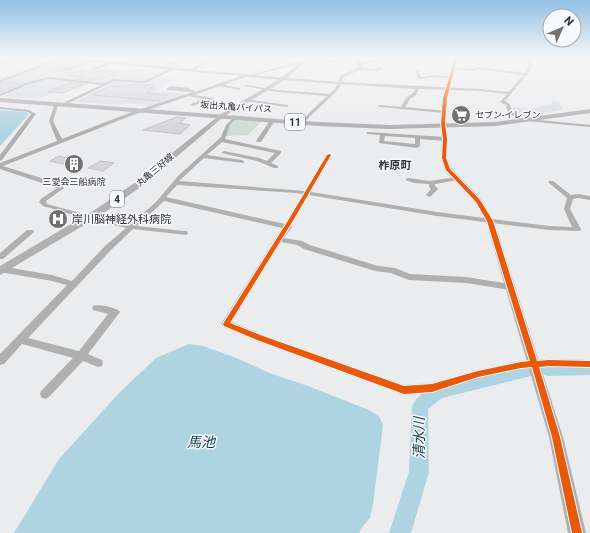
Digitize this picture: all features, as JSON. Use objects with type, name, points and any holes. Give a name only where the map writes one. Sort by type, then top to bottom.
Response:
[{"type":"highway","name":"坂出丸亀バイパス","points":[[0,99],[304,121],[371,130],[517,118],[590,108]]},
{"type":"highway","name":"坂出丸亀バイパス","points":[[0,99],[145,109]]},
{"type":"highway","name":"坂出丸亀バイパス","points":[[223,115],[273,120],[443,125],[494,124],[590,111]]},
{"type":"main road","points":[[223,115],[276,83]]},
{"type":"main road","name":"丸亀三好線","points":[[1,270],[89,218],[139,184],[223,115]]},
{"type":"street","points":[[0,95],[31,83]]},
{"type":"street","points":[[95,83],[105,84]]},
{"type":"street","points":[[67,103],[108,83]]},
{"type":"street","points":[[0,166],[188,92],[196,92],[225,83]]},
{"type":"street","points":[[304,121],[331,95],[339,83],[509,93]]},
{"type":"street","points":[[449,83],[443,125],[445,139],[445,164],[456,179],[478,201],[490,221],[556,437],[577,533]]},
{"type":"street","points":[[517,118],[510,111],[508,104],[502,102],[518,83]]},
{"type":"street","points":[[256,84],[268,88]]},
{"type":"street","points":[[218,85],[239,89]]},
{"type":"street","points":[[246,86],[331,95]]},
{"type":"street","points":[[209,88],[222,90]]},
{"type":"street","points":[[402,108],[408,98],[415,94],[417,88]]},
{"type":"street","points":[[188,92],[213,100]]},
{"type":"street","points":[[193,105],[206,98]]},
{"type":"street","points":[[246,100],[288,106]]},
{"type":"street","points":[[58,104],[51,121],[59,140],[63,141]]},
{"type":"street","points":[[380,106],[444,112]]},
{"type":"street","points":[[0,108],[26,110],[34,113],[14,139],[0,154]]},
{"type":"street","points":[[0,360],[73,284],[175,183],[224,138],[228,125],[235,117]]},
{"type":"street","points":[[259,141],[273,120]]},
{"type":"street","points":[[528,120],[590,126]]},
{"type":"street","points":[[368,139],[371,130],[383,134],[445,139]]},
{"type":"street","points":[[383,134],[381,142],[417,146],[418,138]]},
{"type":"street","points":[[0,159],[14,139]]},
{"type":"street","points":[[221,140],[279,152],[268,163]]},
{"type":"street","points":[[218,158],[236,143]]},
{"type":"street","points":[[224,153],[259,160],[276,167]]},
{"type":"street","points":[[329,155],[312,182],[308,193],[288,227],[226,324],[260,338],[404,390],[432,388],[478,374],[521,365],[549,363],[590,364]]},
{"type":"street","points":[[204,156],[242,162]]},
{"type":"street","points":[[0,166],[58,185],[61,188],[43,200],[42,202],[45,205],[89,218],[131,227],[184,233]]},
{"type":"street","points":[[418,182],[420,175]]},
{"type":"street","points":[[408,180],[440,183],[456,179]]},
{"type":"street","points":[[429,195],[435,189],[432,187],[432,182]]},
{"type":"street","points":[[550,182],[570,198]]},
{"type":"street","points":[[175,183],[249,187],[308,193],[396,208],[490,221],[548,228],[577,229],[567,209],[570,198]]},
{"type":"street","points":[[570,198],[578,196],[590,198]]},
{"type":"street","points":[[161,198],[288,227]]},
{"type":"street","points":[[0,257],[30,232]]},
{"type":"street","points":[[280,238],[378,269],[392,270],[409,277],[466,280],[510,287]]},
{"type":"street","points":[[1,270],[52,278],[73,284]]},
{"type":"street","points":[[45,394],[81,356],[115,312],[96,308]]},
{"type":"street","points":[[20,340],[81,356],[98,363]]},
{"type":"shaded area","points":[[0,83],[168,83],[157,90],[187,95],[149,106],[127,103],[124,105],[74,102],[107,86],[90,83],[76,90],[64,88],[40,99],[0,96]]},
{"type":"shaded area","points":[[551,101],[559,102],[563,110],[516,117],[512,111],[514,107],[533,109],[552,104]]},
{"type":"shaded area","points":[[234,119],[262,121],[248,135],[225,136]]},
{"type":"water","points":[[0,110],[26,112],[29,114],[0,146]]},
{"type":"water","name":"馬池","points":[[189,344],[203,346],[234,357],[272,374],[308,386],[369,410],[379,416],[383,425],[373,504],[370,518],[359,533],[14,533],[59,459],[120,392],[156,358]]},
{"type":"building","points":[[0,83],[19,83],[21,83],[0,92]]},
{"type":"building","points":[[69,83],[83,84],[64,93],[48,92]]},
{"type":"building","points":[[132,84],[155,85],[150,88],[154,88],[146,93],[168,95],[159,101],[92,95],[111,86],[125,87]]},
{"type":"building","points":[[177,117],[186,118],[180,123],[190,125],[180,134],[143,130]]},
{"type":"building","points":[[59,156],[72,159],[63,164],[50,161]]},
{"type":"building","points":[[101,161],[114,163],[103,171],[88,168]]},
{"type":"waterway","name":"清水川","points":[[548,369],[590,368]]},
{"type":"waterway","name":"清水川","points":[[400,533],[419,472],[420,406],[437,392],[525,371]]},
{"type":"cycle path","points":[[449,83],[445,98],[443,123],[445,139],[444,158],[448,169],[478,201],[490,221],[556,437],[577,533]]},
{"type":"cycle path","points":[[329,155],[292,219],[226,324],[260,338],[404,390],[432,388],[478,374],[521,365],[549,363],[590,364]]},
{"type":"place","name":"セブン-イレブン","points":[[461,115]]},
{"type":"place","name":"三愛会三船病院","points":[[74,164]]},
{"type":"place","name":"岸川脳神経外科病院","points":[[58,219]]},
{"type":"district","name":"柞原町","points":[[395,165]]}]
